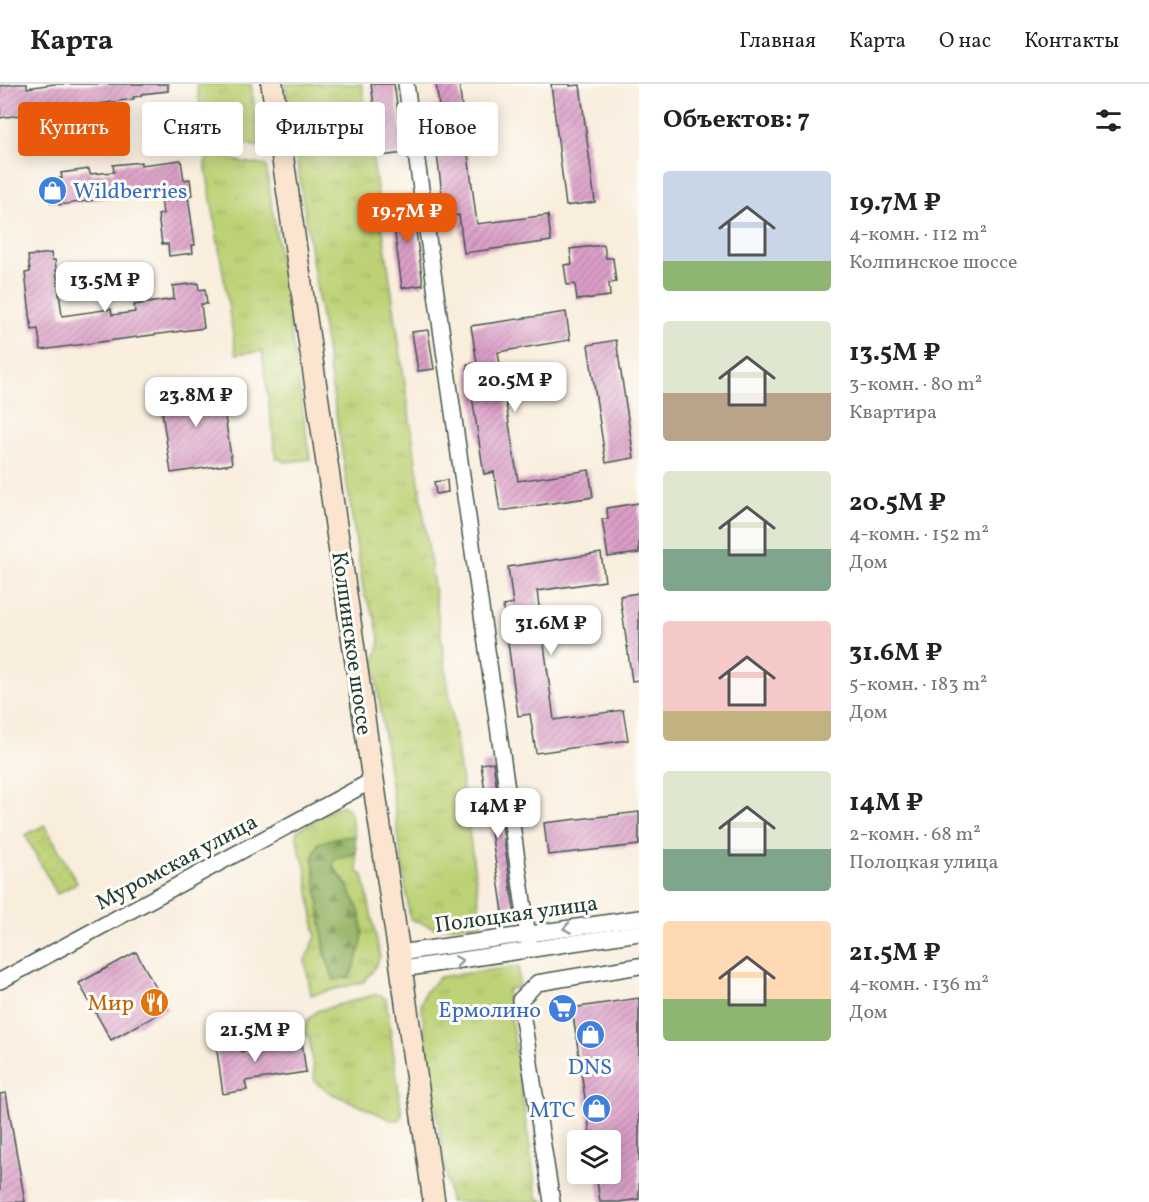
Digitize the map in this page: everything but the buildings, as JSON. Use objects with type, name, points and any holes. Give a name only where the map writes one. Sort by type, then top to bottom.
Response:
[{"type":"main road","name":"Колпинское шоссе","points":[[272,84],[434,1202]]},
{"type":"street","points":[[406,84],[529,942]]},
{"type":"street","name":"Муромская улица","points":[[0,981],[373,780]]},
{"type":"street","name":"Полоцкая улица","points":[[529,942],[639,918]]},
{"type":"street","name":"Полоцкая улица","points":[[400,961],[529,942],[639,933]]},
{"type":"street","points":[[552,1202],[520,1000],[537,983],[639,966]]},
{"type":"green space","points":[[197,84],[251,84],[255,112],[255,146],[243,143],[243,102],[200,102]]},
{"type":"green space","points":[[285,84],[362,84],[365,102],[288,102]]},
{"type":"green space","points":[[211,156],[228,156],[233,160],[266,166],[310,459],[286,462],[276,458],[262,351],[236,354],[205,162]]},
{"type":"green space","points":[[296,156],[372,156],[482,923],[435,928],[410,919],[374,663],[380,642],[375,618],[364,594]]},
{"type":"green space","points":[[343,806],[350,811],[355,836],[339,837],[313,858],[325,953],[334,980],[348,886],[333,866],[334,860],[356,853],[358,872],[363,875],[380,957],[372,972],[363,982],[311,995],[305,960],[316,937],[305,865],[299,850],[296,832],[334,807]]},
{"type":"green space","points":[[45,825],[77,883],[57,894],[25,835]]},
{"type":"green space","points":[[355,836],[356,853],[334,860],[333,866],[350,891],[359,910],[363,930],[362,940],[350,977],[334,980],[325,953],[313,858],[318,843],[339,837]]},
{"type":"green space","points":[[519,966],[519,986],[507,990],[537,1197],[545,1202],[450,1202],[421,1004],[425,992],[440,977]]},
{"type":"green space","points":[[380,995],[386,999],[402,1115],[399,1120],[392,1120],[331,1093],[315,1082],[309,1036],[303,1034],[307,1021],[317,1011]]},
{"type":"place","name":"Wildberries","points":[[52,190]]},
{"type":"place","name":"Мир","points":[[155,1002]]},
{"type":"place","name":"Ермолино","points":[[562,1009]]},
{"type":"place","name":"DNS","points":[[590,1034]]},
{"type":"place","name":"МТС","points":[[597,1109]]}]
